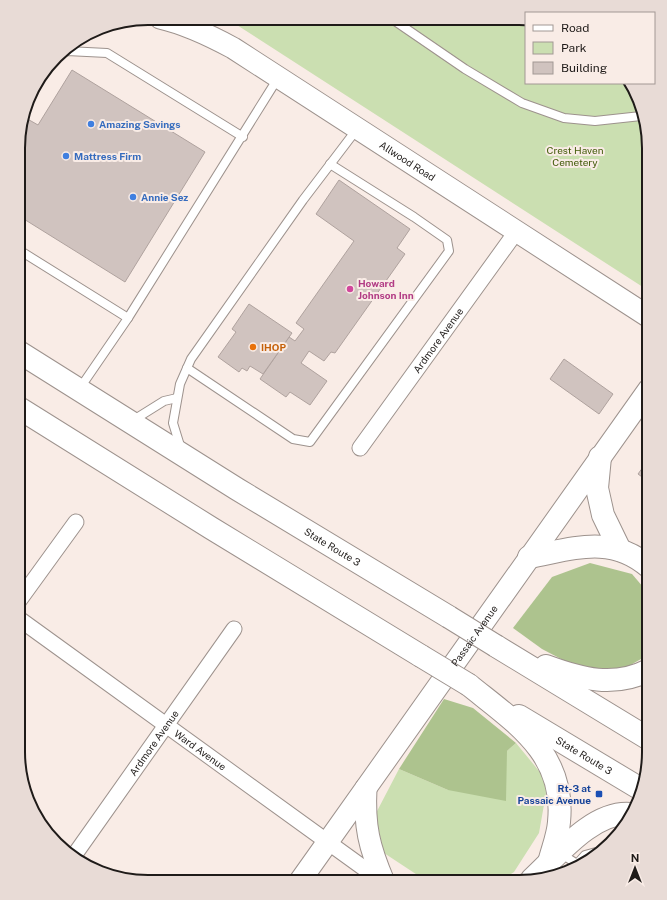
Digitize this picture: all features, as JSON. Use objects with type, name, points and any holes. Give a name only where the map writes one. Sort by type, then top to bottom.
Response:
[{"type":"highway","name":"State Route 3","points":[[25,356],[130,422],[642,735]]},
{"type":"highway","name":"State Route 3","points":[[25,412],[211,528],[637,786]]},
{"type":"highway","points":[[600,457],[597,488],[602,515],[620,550]]},
{"type":"highway","points":[[535,548],[591,546],[610,547],[638,557],[642,561]]},
{"type":"highway","points":[[496,646],[567,674],[598,681],[627,679],[642,673]]},
{"type":"highway","points":[[469,685],[519,726],[535,743],[555,774],[559,790],[559,823],[550,865]]},
{"type":"highway","points":[[540,873],[593,824],[613,815],[624,814]]},
{"type":"main road","name":"Allwood Road","points":[[187,25],[206,33],[279,77],[642,313]]},
{"type":"main road","name":"Passaic Avenue","points":[[305,875],[330,842],[366,788],[642,399]]},
{"type":"main road","points":[[366,788],[365,812],[369,843],[381,875]]},
{"type":"street","name":"Ardmore Avenue","points":[[360,448],[516,232]]},
{"type":"street","points":[[25,592],[76,522]]},
{"type":"street","name":"Ward Avenue","points":[[25,623],[375,875]]},
{"type":"street","name":"Ardmore Avenue","points":[[77,852],[234,629]]},
{"type":"lane","points":[[401,25],[465,69],[522,103],[564,118],[595,122],[638,116]]},
{"type":"lane","points":[[73,51],[107,53],[243,137]]},
{"type":"lane","points":[[79,390],[128,318],[243,137],[279,77]]},
{"type":"lane","points":[[184,455],[173,424],[180,384],[191,359],[330,164],[358,128]]},
{"type":"lane","points":[[187,368],[293,439],[310,442],[449,251],[448,240],[330,164]]},
{"type":"lane","points":[[25,254],[128,318]]},
{"type":"lane","points":[[130,422],[164,401],[177,398]]},
{"type":"lane","points":[[550,865],[569,864]]},
{"type":"green space","name":"Crest Haven Cemetery","points":[[237,25],[525,25],[525,84],[623,84],[633,101],[641,132],[642,286]]},
{"type":"green space","points":[[590,563],[632,574],[642,586],[641,659],[620,671],[584,671],[542,649],[513,628],[552,577]]},
{"type":"green space","points":[[444,699],[473,708],[516,743],[507,751],[506,801],[448,790],[399,769]]},
{"type":"green space","points":[[516,743],[548,782],[539,833],[514,872],[510,875],[417,875],[384,853],[375,815],[399,769],[448,790],[507,751]]},
{"type":"building","points":[[72,70],[205,152],[125,282],[25,220],[25,148],[28,119],[38,125]]},
{"type":"building","name":"Howard Johnson Inn","points":[[339,180],[410,229],[397,248],[405,254],[335,353],[331,352],[324,361],[309,351],[301,363],[327,381],[310,405],[290,392],[286,397],[260,379],[289,337],[295,341],[304,329],[296,323],[354,241],[316,214]]},
{"type":"building","name":"IHOP","points":[[249,304],[292,333],[263,374],[250,366],[247,371],[242,368],[239,372],[218,357],[236,332],[232,329]]},
{"type":"building","points":[[564,359],[613,394],[599,414],[550,379]]},
{"type":"building","points":[[642,469],[642,477],[638,474]]},
{"type":"place","name":"Amazing Savings","points":[[91,124]]},
{"type":"place","name":"Mattress Firm","points":[[66,156]]},
{"type":"place","name":"Annie Sez","points":[[133,197]]},
{"type":"place","name":"Howard Johnson Inn","points":[[350,289]]},
{"type":"place","name":"IHOP","points":[[253,347]]},
{"type":"place","name":"Rt-3 at Passaic Avenue","points":[[599,794]]}]
